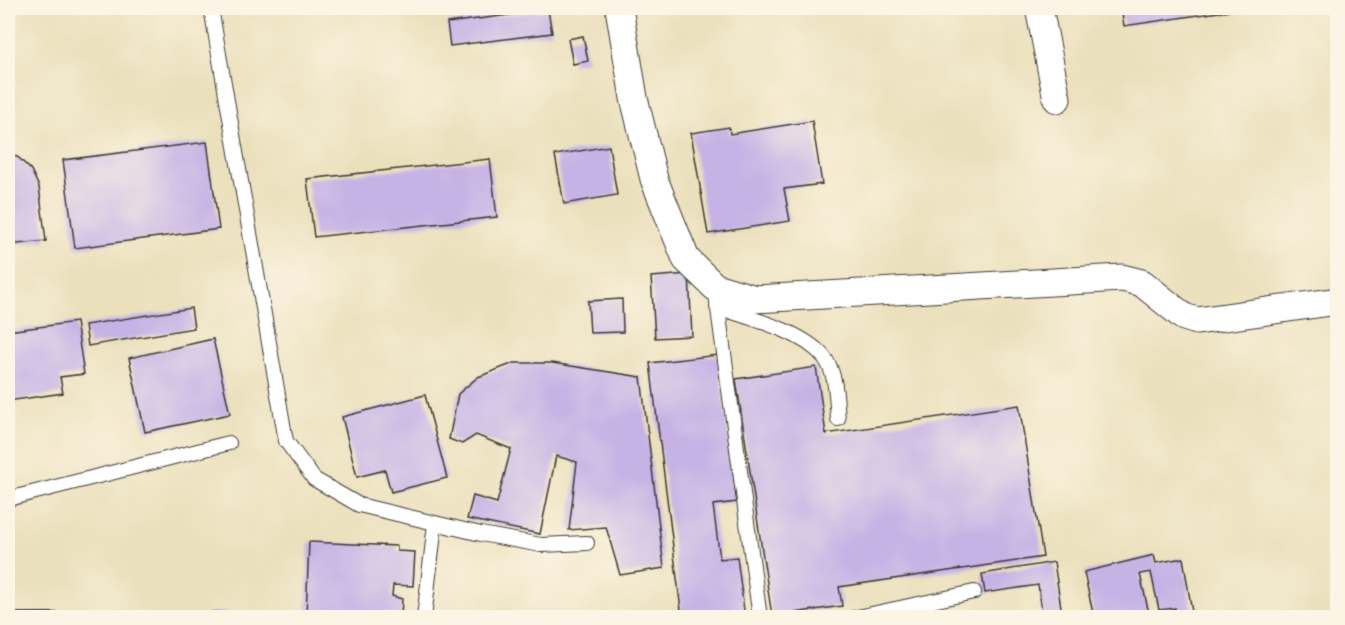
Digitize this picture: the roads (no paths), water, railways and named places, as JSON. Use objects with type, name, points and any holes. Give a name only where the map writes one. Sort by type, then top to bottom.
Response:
[{"type":"street","points":[[619,8],[634,98],[654,179],[686,259],[716,297],[755,299],[1122,278],[1142,283],[1184,317],[1197,321],[1338,302]]},
{"type":"street","points":[[1039,8],[1057,99]]},
{"type":"lane","points":[[211,8],[286,441],[314,479],[359,505],[435,524],[541,545],[587,543]]},
{"type":"lane","points":[[716,297],[793,334],[823,356],[832,374],[838,419]]},
{"type":"lane","points":[[716,297],[760,618]]},
{"type":"lane","points":[[8,498],[229,443]]},
{"type":"lane","points":[[424,618],[435,524]]},
{"type":"lane","points":[[853,618],[974,592]]}]
